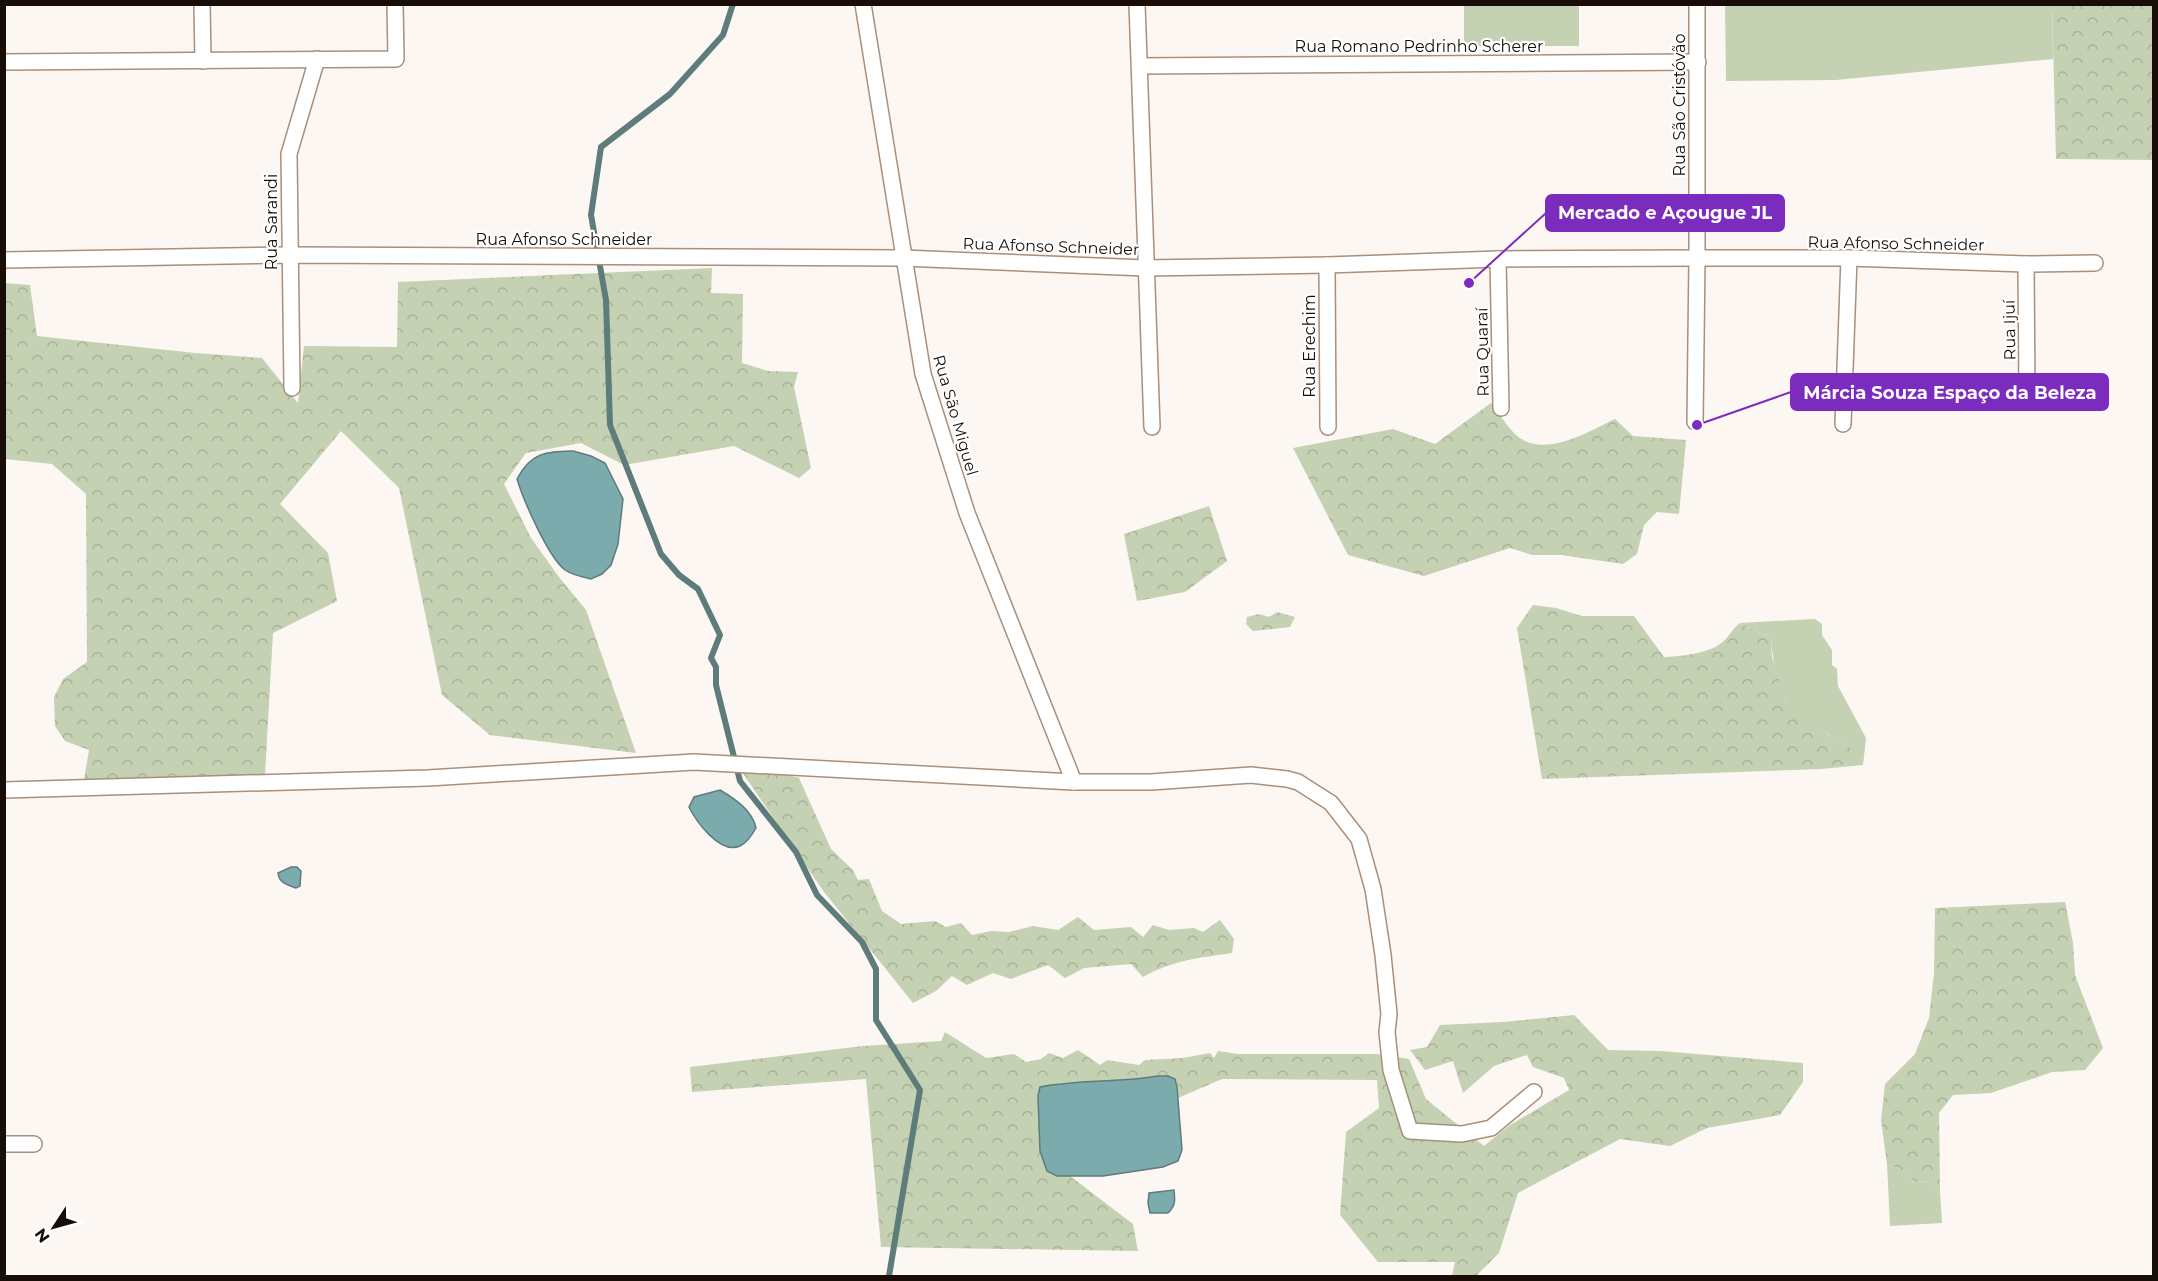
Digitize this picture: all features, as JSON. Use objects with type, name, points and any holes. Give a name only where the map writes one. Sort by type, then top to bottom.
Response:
[{"type":"street","points":[[202,4],[203,61]]},
{"type":"street","points":[[4,62],[396,58],[395,4]]},
{"type":"street","name":"Rua São Miguel","points":[[863,4],[923,374],[967,513],[1074,782]]},
{"type":"street","points":[[1137,4],[1152,427]]},
{"type":"street","name":"Rua São Cristóvão","points":[[1695,422],[1697,4]]},
{"type":"street","name":"Rua Sarandi","points":[[292,388],[289,154],[317,59]]},
{"type":"street","name":"Rua Romano Pedrinho Scherer","points":[[1140,66],[1698,62]]},
{"type":"street","name":"Rua Afonso Schneider","points":[[4,260],[289,255],[903,258],[1145,268],[1498,259],[1849,258],[2026,264],[2095,263]]},
{"type":"street","points":[[1843,424],[1849,258]]},
{"type":"street","name":"Rua Quaraí","points":[[1498,259],[1501,408]]},
{"type":"street","name":"Rua Ijuí","points":[[2026,264],[2027,396]]},
{"type":"street","name":"Rua Erechim","points":[[1327,265],[1328,427]]},
{"type":"street","points":[[4,790],[428,778],[694,762],[1074,782],[1151,782],[1251,776],[1287,779],[1298,782],[1331,803],[1359,839],[1373,889],[1387,991],[1389,1014],[1387,1032],[1391,1070],[1410,1131],[1462,1134],[1491,1128],[1534,1092]]},
{"type":"street","points":[[4,1144],[34,1144]]},
{"type":"green space","points":[[1464,5],[1579,5],[1579,46],[1464,46]]},
{"type":"green space","points":[[1725,5],[2052,5],[2053,59],[1836,80],[1726,81]]},
{"type":"green space","points":[[2052,5],[2153,5],[2153,160],[2056,159]]},
{"type":"green space","points":[[712,268],[711,293],[743,294],[742,363],[768,371],[798,372],[794,387],[811,468],[799,478],[734,446],[624,465],[581,443],[526,453],[504,484],[531,538],[586,610],[636,753],[490,735],[442,695],[399,488],[341,431],[280,504],[328,553],[337,601],[273,633],[265,775],[84,780],[89,750],[65,741],[55,726],[54,697],[63,679],[87,662],[86,494],[52,464],[5,459],[4,283],[30,285],[37,336],[262,358],[298,403],[304,346],[397,347],[398,282]]},
{"type":"green space","points":[[1491,403],[1514,433],[1525,441],[1537,444],[1551,444],[1578,437],[1615,419],[1633,436],[1686,440],[1679,514],[1657,512],[1644,525],[1637,554],[1623,564],[1561,555],[1532,555],[1510,548],[1424,576],[1348,555],[1293,448],[1393,429],[1435,444]]},
{"type":"green space","points":[[1209,506],[1227,561],[1185,592],[1137,601],[1124,534]]},
{"type":"green space","points":[[1533,605],[1556,608],[1582,616],[1634,616],[1664,657],[1709,650],[1725,640],[1740,623],[1771,638],[1772,657],[1785,699],[1827,734],[1855,751],[1863,765],[1821,769],[1542,779],[1517,628]]},
{"type":"green space","points":[[1277,612],[1295,617],[1290,627],[1253,631],[1246,624],[1247,617],[1259,614],[1269,617]]},
{"type":"green space","points":[[1815,619],[1822,624],[1822,635],[1832,650],[1832,665],[1837,669],[1838,686],[1866,738],[1863,765],[1853,751],[1813,724],[1786,700],[1778,679],[1771,638],[1740,623]]},
{"type":"green space","points":[[742,772],[783,774],[799,778],[831,849],[853,870],[858,880],[869,879],[882,911],[901,924],[935,921],[946,927],[961,923],[972,935],[991,931],[1009,932],[1033,926],[1058,930],[1078,917],[1094,930],[1131,927],[1143,937],[1153,925],[1169,930],[1194,928],[1203,932],[1220,920],[1234,939],[1232,953],[1176,963],[1143,977],[1131,964],[1084,968],[1065,978],[1048,965],[1011,979],[993,973],[967,985],[952,976],[936,991],[913,1003],[824,892]]},
{"type":"green space","points":[[2065,902],[2073,943],[2075,975],[2103,1048],[2085,1070],[2052,1072],[1991,1093],[1953,1095],[1939,1113],[1940,1191],[1929,1181],[1915,1182],[1904,1171],[1887,1164],[1881,1120],[1885,1084],[1915,1054],[1929,1018],[1934,973],[1935,908]]},
{"type":"green space","points":[[1574,1015],[1608,1050],[1661,1051],[1803,1063],[1803,1082],[1780,1115],[1707,1128],[1670,1146],[1620,1139],[1518,1193],[1499,1253],[1476,1276],[1452,1276],[1455,1262],[1378,1262],[1340,1215],[1346,1132],[1379,1108],[1377,1080],[1222,1079],[1178,1098],[1177,1087],[1158,1076],[1138,1080],[1059,1083],[1038,1096],[1040,1151],[1047,1171],[1057,1176],[1070,1176],[1133,1224],[1138,1251],[881,1247],[866,1079],[692,1092],[690,1067],[863,1046],[941,1041],[945,1032],[986,1058],[1014,1054],[1026,1062],[1041,1059],[1049,1053],[1063,1058],[1078,1050],[1100,1065],[1107,1060],[1139,1065],[1145,1060],[1183,1058],[1210,1053],[1214,1058],[1218,1051],[1238,1054],[1376,1054],[1409,1059],[1426,1099],[1484,1146],[1510,1125],[1569,1090],[1564,1078],[1533,1067],[1527,1055],[1494,1066],[1463,1093],[1453,1061],[1425,1070],[1410,1050],[1427,1047],[1440,1025]]},
{"type":"green space","points":[[1887,1164],[1904,1171],[1915,1182],[1929,1181],[1940,1191],[1942,1223],[1890,1226]]},
{"type":"water","points":[[573,451],[605,463],[623,499],[618,544],[611,565],[602,574],[591,579],[568,572],[558,563],[537,527],[517,479],[528,463],[540,455]]},
{"type":"water","points":[[720,790],[742,806],[754,822],[756,828],[747,841],[740,846],[725,846],[717,841],[703,828],[689,807],[694,797]]},
{"type":"water","points":[[291,867],[297,867],[301,871],[300,886],[296,888],[284,883],[278,873]]},
{"type":"water","points":[[1158,1076],[1175,1079],[1177,1087],[1182,1150],[1178,1161],[1163,1167],[1103,1176],[1057,1176],[1047,1171],[1040,1151],[1038,1096],[1040,1087]]},
{"type":"water","points":[[1174,1190],[1174,1202],[1168,1213],[1150,1213],[1149,1193]]},
{"type":"waterway","points":[[733,4],[723,35],[670,94],[601,147],[591,215],[606,300],[610,425],[661,554],[679,575],[698,589],[720,635],[711,658],[716,667],[716,685],[740,781],[796,852],[817,895],[862,942],[876,969],[876,1020],[920,1090],[889,1276]]},
{"type":"place","name":"Mercado e Açougue JL","points":[[1469,283]]},
{"type":"place","name":"Márcia Souza Espaço da Beleza","points":[[1697,425]]}]
